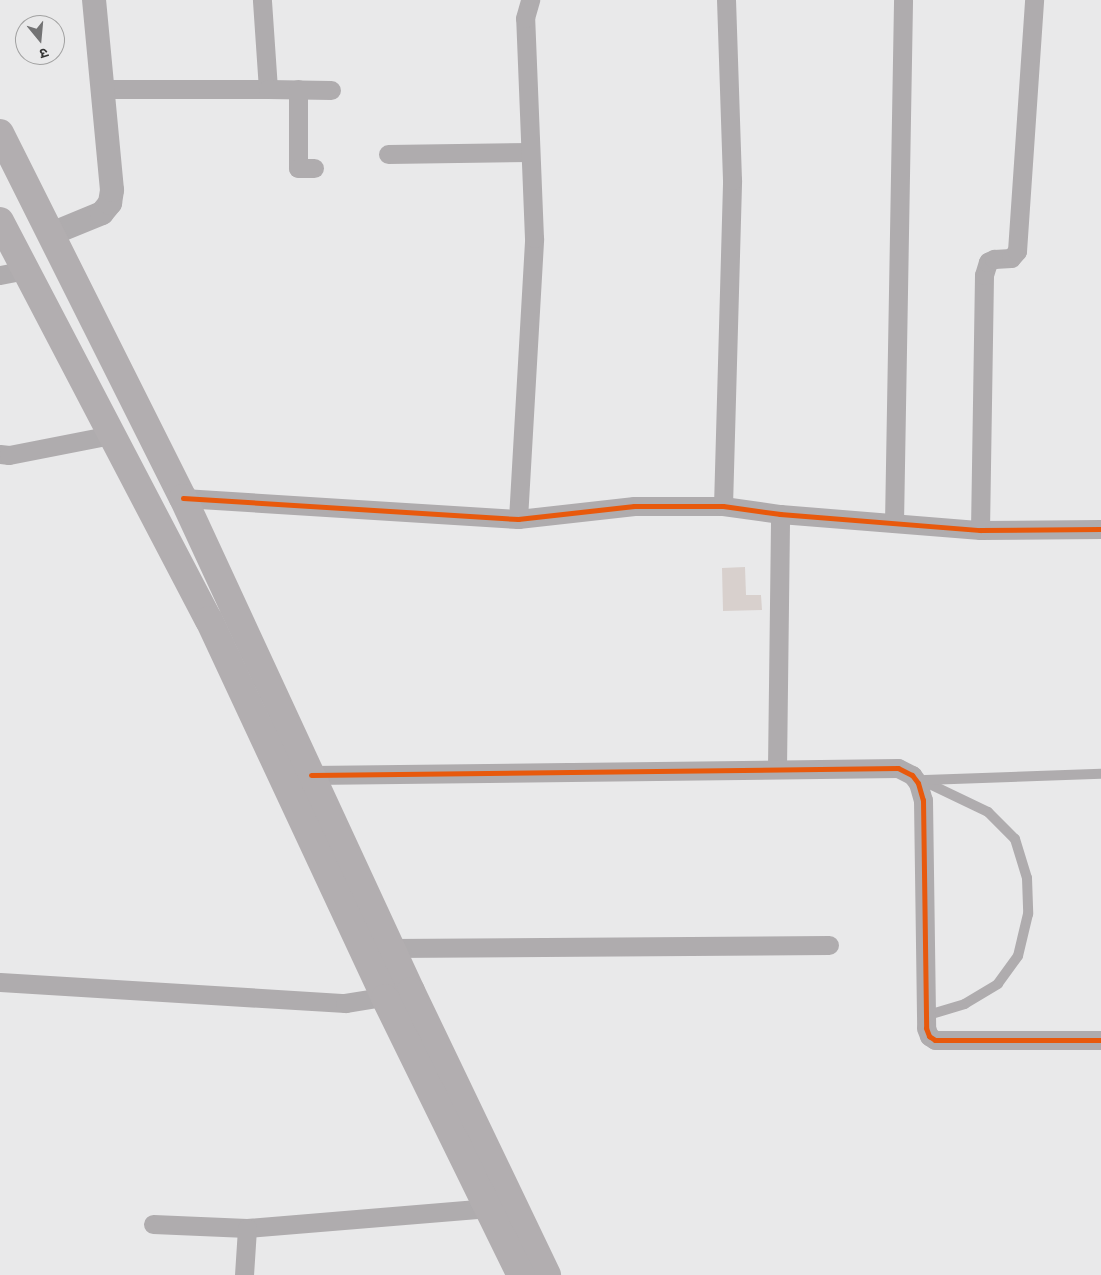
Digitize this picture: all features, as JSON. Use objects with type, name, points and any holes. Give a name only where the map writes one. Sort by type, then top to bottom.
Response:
[{"type":"main road","points":[[0,133],[183,498],[411,991],[547,1275]]},
{"type":"main road","points":[[0,222],[13,272],[111,434],[209,620],[385,998],[521,1275]]},
{"type":"street","points":[[52,234],[102,213],[110,203],[112,190],[104,89],[94,0]]},
{"type":"street","points":[[262,0],[268,89]]},
{"type":"street","points":[[518,519],[534,238],[525,18],[530,0]]},
{"type":"street","points":[[723,506],[732,180],[726,0]]},
{"type":"street","points":[[894,523],[902,0]]},
{"type":"street","points":[[980,530],[984,276],[988,262],[994,259],[1011,258],[1017,251],[1034,0]]},
{"type":"street","points":[[104,89],[331,90]]},
{"type":"street","points":[[298,89],[298,168],[314,168]]},
{"type":"street","points":[[388,154],[530,152]]},
{"type":"street","points":[[0,454],[10,454],[111,434]]},
{"type":"street","points":[[183,498],[518,519],[634,506],[723,506],[780,514],[980,530],[1101,529]]},
{"type":"street","points":[[777,768],[780,514]]},
{"type":"street","points":[[311,775],[898,768],[918,778],[923,800],[925,1016],[929,1036],[935,1040],[1101,1040]]},
{"type":"street","points":[[391,948],[829,946]]},
{"type":"street","points":[[0,982],[345,1003],[385,998],[411,991]]},
{"type":"street","points":[[153,1224],[247,1228],[488,1208]]},
{"type":"street","points":[[244,1275],[247,1228]]},
{"type":"lane","points":[[918,778],[1101,774]]},
{"type":"lane","points":[[918,778],[988,812],[1015,839],[1027,878],[1028,914],[1018,956],[998,984],[965,1004],[925,1016]]},
{"type":"building","points":[[745,567],[746,595],[761,595],[762,610],[723,611],[722,568]]},
{"type":"cycle path","points":[[183,498],[518,519],[634,506],[723,506],[780,514],[980,530],[1101,529]]},
{"type":"cycle path","points":[[311,775],[898,768],[912,775],[918,783],[923,800],[926,1028],[929,1036],[935,1040],[1101,1040]]}]
